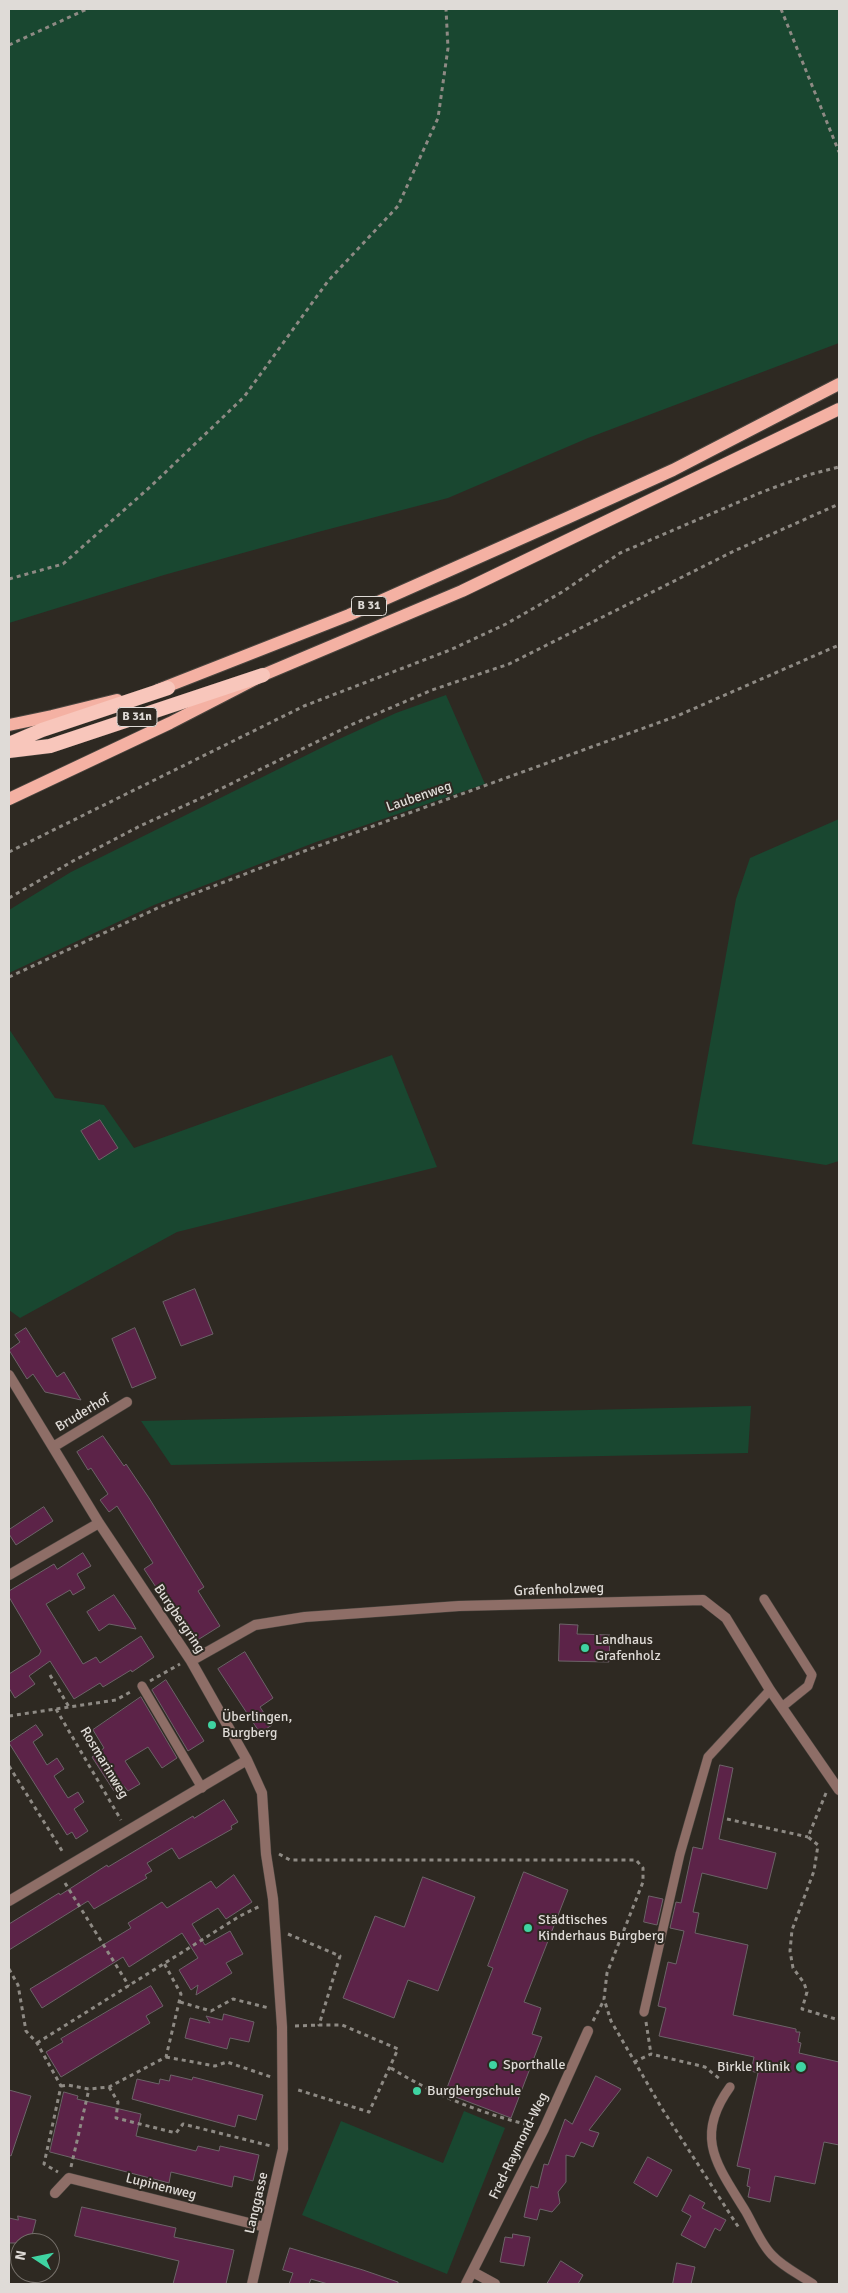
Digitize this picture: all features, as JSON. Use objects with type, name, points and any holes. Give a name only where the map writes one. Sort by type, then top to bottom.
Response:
[{"type":"highway","name":"B 31n","points":[[9,751],[50,746],[263,675]]},
{"type":"highway","name":"B 31n","points":[[9,744],[42,730],[168,688]]},
{"type":"main road","name":"B 31","points":[[9,725],[168,688],[349,616],[673,470],[839,384]]},
{"type":"main road","name":"B 31","points":[[9,799],[170,723],[263,675],[462,591],[839,409]]},
{"type":"street","name":"Burgbergring","points":[[9,1375],[99,1523],[190,1660],[247,1760],[262,1793],[281,2010],[283,2127]]},
{"type":"street","name":"Bruderhof","points":[[53,1447],[127,1402]]},
{"type":"street","points":[[9,1575],[99,1523]]},
{"type":"street","name":"Grafenholzweg","points":[[190,1660],[255,1625],[304,1617],[459,1606],[703,1600],[726,1618],[770,1690],[839,1790]]},
{"type":"street","points":[[9,1901],[247,1760]]},
{"type":"street","name":"Fred-Raymond-Weg","points":[[466,2284],[544,2129],[588,2031]]},
{"type":"street","name":"Langgasse","points":[[252,2284],[283,2149],[283,2127]]},
{"type":"street","points":[[55,2193],[69,2178]]},
{"type":"street","name":"Lupinenweg","points":[[69,2178],[265,2227]]},
{"type":"street","points":[[473,2272],[495,2284]]},
{"type":"lane","points":[[764,1599],[812,1675],[808,1686],[782,1707]]},
{"type":"lane","points":[[142,1686],[202,1788]]},
{"type":"lane","points":[[644,2012],[680,1854],[708,1758],[770,1690]]},
{"type":"lane","points":[[730,2087],[718,2104],[711,2145],[717,2164],[772,2255],[813,2284]]},
{"type":"path","points":[[9,45],[87,9]]},
{"type":"path","points":[[9,579],[63,564],[150,487],[238,403],[328,281],[398,206],[438,118],[448,48],[446,9]]},
{"type":"path","points":[[780,9],[839,152]]},
{"type":"path","points":[[9,852],[304,706],[450,650],[506,624],[562,592],[620,552],[762,492],[839,466]]},
{"type":"path","points":[[9,898],[72,861],[140,826],[353,724],[432,690],[509,664],[734,551],[839,504]]},
{"type":"path","name":"Laubenweg","points":[[9,977],[162,906],[307,850],[677,716],[839,646]]},
{"type":"path","points":[[9,1716],[116,1700],[190,1660]]},
{"type":"path","points":[[50,1674],[69,1707]]},
{"type":"path","name":"Rosmarinweg","points":[[56,1710],[128,1831]]},
{"type":"path","points":[[9,1766],[70,1864]]},
{"type":"path","points":[[808,1837],[832,1779]]},
{"type":"path","points":[[727,1819],[808,1837],[818,1845],[818,1855],[814,1871],[792,1930],[790,1951],[793,1968],[804,1983],[807,1992],[802,2009],[839,2020]]},
{"type":"path","points":[[266,1854],[278,1854],[290,1860],[636,1860],[643,1868],[644,1882],[607,1973],[604,2000],[588,2031]]},
{"type":"path","points":[[58,1872],[129,1986]]},
{"type":"path","points":[[37,2043],[240,1916],[272,1899]]},
{"type":"path","points":[[274,1929],[340,1956],[319,2024]]},
{"type":"path","points":[[164,1964],[182,1994],[166,2057]]},
{"type":"path","points":[[9,1968],[18,1985],[26,2031],[37,2043],[61,2086],[44,2164],[69,2178],[89,2089]]},
{"type":"path","points":[[180,2002],[211,2010],[233,1999],[281,2010]]},
{"type":"path","points":[[604,2000],[611,2021],[634,2062],[665,2114],[740,2230]]},
{"type":"path","points":[[644,2012],[651,2054]]},
{"type":"path","points":[[282,2027],[319,2024],[342,2025],[398,2049],[391,2068],[369,2112],[296,2090],[295,2080]]},
{"type":"path","points":[[634,2062],[651,2054],[705,2067],[730,2087]]},
{"type":"path","points":[[61,2086],[68,2085],[89,2089],[110,2087],[166,2057],[215,2066],[226,2062],[273,2077],[272,2062],[282,2062]]},
{"type":"path","points":[[391,2068],[422,2088],[507,2120],[544,2129]]},
{"type":"path","points":[[110,2087],[118,2102],[116,2118],[176,2133],[183,2124],[283,2149]]},
{"type":"green space","points":[[9,9],[839,9],[839,343],[588,438],[448,498],[164,575],[9,623]]},
{"type":"green space","points":[[446,695],[485,784],[316,842],[154,905],[9,973],[9,910],[71,872],[337,740],[396,713]]},
{"type":"green space","points":[[839,819],[839,1161],[826,1165],[692,1144],[736,899],[750,858]]},
{"type":"green space","points":[[9,1029],[55,1098],[104,1105],[134,1148],[392,1055],[437,1167],[177,1232],[20,1318],[9,1310]]},
{"type":"green space","points":[[751,1406],[748,1453],[171,1465],[141,1421]]},
{"type":"green space","points":[[464,2111],[505,2128],[447,2274],[302,2215],[341,2121],[443,2163]]},
{"type":"building","points":[[100,1120],[118,1148],[99,1160],[81,1131]]},
{"type":"building","points":[[195,1289],[213,1334],[181,1346],[163,1302]]},
{"type":"building","points":[[26,1328],[57,1377],[64,1372],[81,1400],[45,1392],[33,1374],[27,1379],[9,1350],[20,1342],[15,1335]]},
{"type":"building","points":[[135,1328],[156,1378],[132,1388],[112,1339]]},
{"type":"building","points":[[103,1436],[124,1466],[126,1464],[149,1498],[204,1587],[198,1591],[220,1626],[196,1641],[177,1610],[173,1613],[144,1569],[153,1563],[117,1506],[109,1512],[100,1500],[108,1494],[91,1468],[88,1470],[77,1452]]},
{"type":"building","points":[[44,1507],[53,1521],[16,1545],[9,1534],[9,1530]]},
{"type":"building","points":[[83,1553],[91,1566],[77,1574],[85,1588],[73,1595],[70,1590],[46,1604],[83,1664],[96,1657],[100,1663],[141,1636],[154,1657],[132,1672],[131,1670],[103,1687],[100,1683],[74,1699],[50,1661],[29,1676],[35,1684],[15,1698],[9,1688],[9,1674],[39,1655],[41,1651],[9,1597],[9,1591],[54,1564],[57,1569]]},
{"type":"building","points":[[114,1595],[136,1629],[109,1624],[99,1631],[87,1612]]},
{"type":"building","name":"Landhaus Grafenholz","points":[[560,1624],[578,1625],[577,1634],[610,1635],[609,1662],[559,1661]]},
{"type":"building","points":[[245,1652],[273,1698],[260,1707],[272,1725],[260,1733],[218,1669]]},
{"type":"building","points":[[166,1680],[204,1741],[188,1751],[152,1690]]},
{"type":"building","points":[[141,1697],[177,1758],[162,1768],[148,1747],[125,1761],[140,1784],[128,1791],[123,1785],[114,1791],[92,1757],[104,1748],[93,1730]]},
{"type":"building","points":[[36,1725],[43,1735],[33,1742],[47,1765],[57,1758],[64,1769],[54,1776],[68,1798],[78,1792],[84,1802],[74,1809],[88,1831],[76,1839],[72,1832],[67,1835],[9,1743]]},
{"type":"building","name":"Birkle Klinik","points":[[720,1765],[733,1768],[719,1839],[776,1853],[767,1889],[702,1873],[693,1912],[699,1913],[695,1933],[748,1945],[733,2015],[796,2029],[796,2032],[800,2032],[798,2042],[801,2043],[799,2053],[839,2062],[839,2145],[824,2142],[815,2184],[775,2176],[770,2202],[748,2197],[750,2187],[747,2186],[750,2169],[737,2166],[758,2073],[751,2071],[754,2057],[659,2036],[666,2008],[658,2006],[668,1962],[676,1964],[684,1931],[670,1928],[676,1902],[681,1903],[693,1847],[702,1849]]},
{"type":"building","points":[[224,1800],[238,1822],[231,1826],[232,1829],[179,1859],[172,1848],[147,1863],[152,1871],[145,1875],[147,1878],[94,1909],[88,1901],[9,1950],[9,1924],[107,1865],[108,1867],[193,1816],[194,1818]]},
{"type":"building","points":[[524,1872],[568,1890],[524,2002],[541,2008],[532,2034],[542,2037],[511,2118],[445,2093],[493,1968],[488,1966]]},
{"type":"building","points":[[234,1875],[252,1902],[226,1919],[218,1908],[192,1924],[205,1945],[230,1931],[243,1954],[226,1963],[232,1973],[196,1995],[198,1985],[191,1990],[179,1970],[198,1958],[182,1933],[129,1967],[123,1957],[42,2008],[30,1989],[131,1928],[128,1923],[162,1902],[167,1908],[211,1881],[216,1888]]},
{"type":"building","points":[[423,1877],[475,1897],[438,1991],[408,1980],[394,2018],[343,1998],[375,1916],[404,1927]]},
{"type":"building","points":[[649,1896],[663,1899],[657,1925],[644,1922]]},
{"type":"building","points":[[151,1986],[163,2006],[146,2016],[150,2023],[61,2077],[46,2052],[63,2042],[61,2039]]},
{"type":"building","points":[[224,2014],[254,2022],[249,2042],[230,2038],[227,2049],[185,2038],[190,2018],[210,2023],[206,2016],[222,2020]]},
{"type":"building","points":[[171,2075],[192,2080],[193,2077],[263,2095],[256,2120],[238,2115],[235,2127],[132,2099],[137,2079],[159,2084],[160,2079],[169,2081]]},
{"type":"building","points":[[596,2076],[621,2089],[589,2130],[599,2133],[593,2147],[581,2142],[574,2157],[566,2155],[566,2182],[558,2192],[560,2203],[552,2212],[540,2209],[537,2220],[524,2217],[531,2186],[538,2188],[544,2164],[548,2165],[565,2119],[572,2124]]},
{"type":"building","points":[[9,2090],[31,2096],[11,2156],[9,2155]]},
{"type":"building","points":[[64,2092],[78,2096],[77,2099],[141,2114],[136,2136],[196,2151],[198,2146],[219,2151],[220,2146],[259,2155],[253,2181],[234,2176],[232,2187],[171,2172],[169,2183],[50,2152]]},
{"type":"building","points":[[648,2157],[672,2170],[657,2197],[634,2183]]},
{"type":"building","points":[[690,2195],[705,2203],[702,2208],[726,2220],[720,2231],[715,2228],[705,2248],[681,2235],[691,2216],[682,2211]]},
{"type":"building","points":[[82,2207],[176,2228],[174,2237],[234,2250],[226,2284],[173,2284],[179,2261],[75,2236]]},
{"type":"building","points":[[18,2216],[36,2220],[33,2233],[10,2233],[9,2243],[9,2218],[18,2220]]},
{"type":"building","points":[[513,2234],[530,2237],[524,2266],[500,2262],[505,2237],[512,2238]]},
{"type":"building","points":[[290,2248],[363,2270],[398,2282],[398,2284],[328,2284],[311,2279],[309,2284],[289,2284],[293,2273],[283,2270]]},
{"type":"building","points":[[561,2261],[583,2275],[578,2284],[547,2284]]},
{"type":"building","points":[[677,2263],[695,2267],[691,2284],[673,2284]]},
{"type":"place","name":"Landhaus Grafenholz","points":[[585,1648]]},
{"type":"place","name":"Überlingen, Burgberg","points":[[212,1725]]},
{"type":"place","name":"Städtisches Kinderhaus Burgberg","points":[[528,1928]]},
{"type":"place","name":"Sporthalle","points":[[493,2065]]},
{"type":"place","name":"Birkle Klinik","points":[[801,2067]]},
{"type":"place","name":"Burgbergschule","points":[[417,2091]]}]
